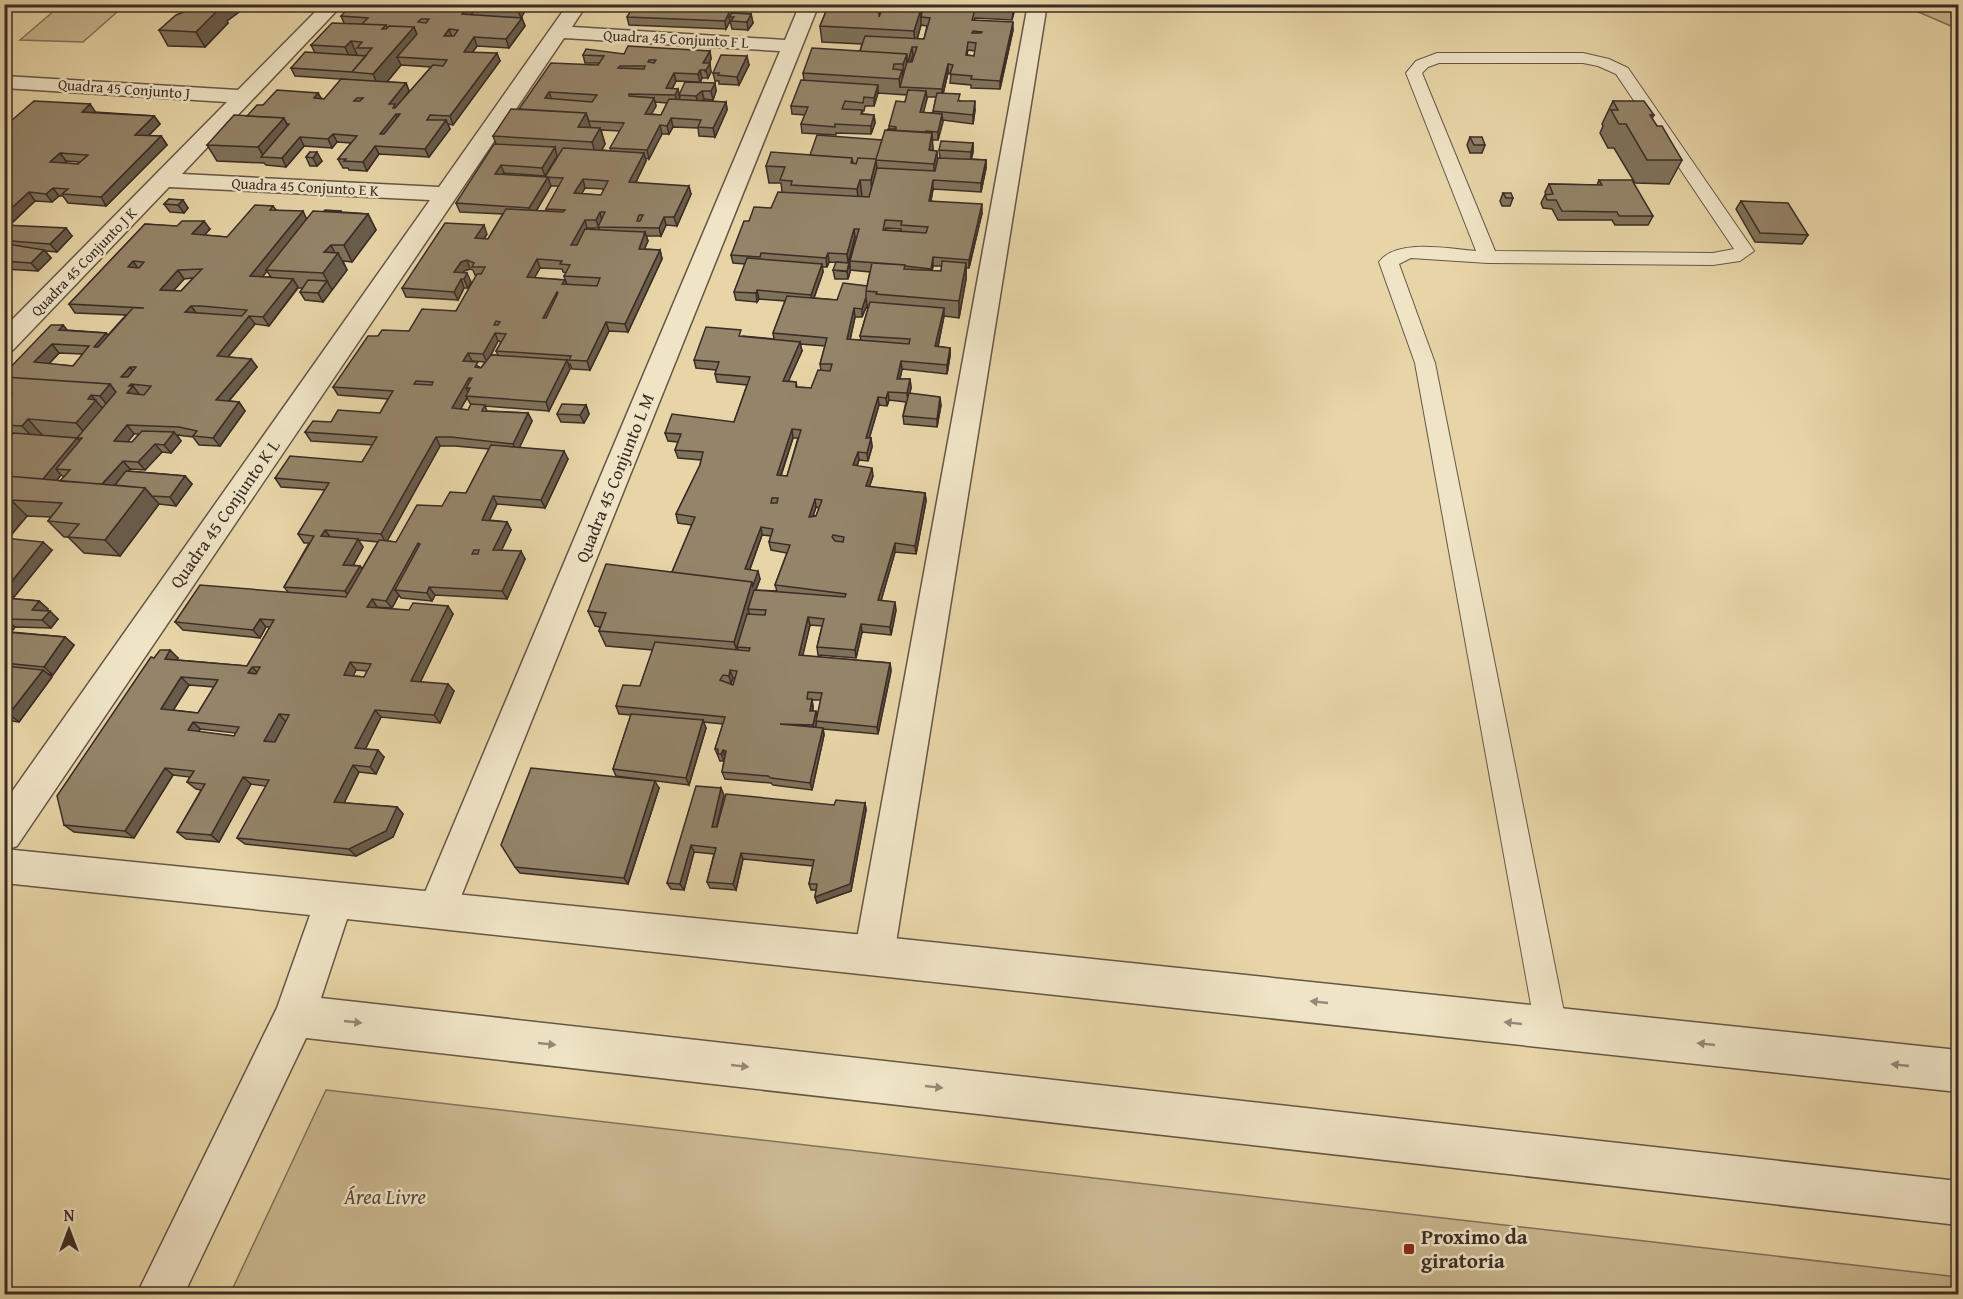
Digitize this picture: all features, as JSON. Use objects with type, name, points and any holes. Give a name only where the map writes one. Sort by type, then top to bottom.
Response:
[{"type":"street","name":"Quadra 45 Conjunto J K","points":[[4,344],[334,4]]},
{"type":"street","name":"Quadra 45 Conjunto K L","points":[[4,834],[578,4]]},
{"type":"street","name":"Quadra 45 Conjunto L M","points":[[437,909],[810,4]]},
{"type":"street","points":[[874,955],[1038,4]]},
{"type":"street","name":"Quadra 45 Conjunto F L","points":[[559,32],[793,46]]},
{"type":"street","name":"Quadra 45 Conjunto J","points":[[4,82],[244,97]]},
{"type":"street","name":"Quadra 45 Conjunto E K","points":[[163,180],[446,194]]},
{"type":"street","points":[[4,866],[437,909],[1959,1071]]},
{"type":"street","points":[[160,1294],[295,1016],[335,899]]},
{"type":"street","points":[[295,1016],[1959,1203]]},
{"type":"lane","points":[[1488,257],[1414,73],[1422,64],[1437,58],[1583,58],[1603,62],[1622,71],[1744,250],[1733,257],[1713,259],[1488,257],[1408,252],[1389,262],[1425,363],[1551,1028]]},
{"type":"green space","points":[[61,5],[125,5],[83,42],[20,40]]},
{"type":"green space","points":[[1902,5],[1958,5],[1958,29]]},
{"type":"green space","name":"Área Livre","points":[[326,1090],[1958,1277],[1958,1294],[230,1294]]},
{"type":"building","points":[[191,4],[220,4],[218,6],[220,8],[196,32],[159,30],[176,15],[184,12]]},
{"type":"building","points":[[352,4],[380,4],[376,9],[389,10],[393,4],[470,4],[462,14],[522,18],[506,39],[474,37],[464,52],[497,53],[450,116],[430,115],[427,120],[446,120],[425,149],[375,146],[363,162],[344,161],[346,159],[338,159],[357,136],[333,134],[328,139],[300,137],[282,158],[261,157],[289,124],[284,118],[247,116],[257,105],[263,105],[277,90],[318,93],[314,98],[324,99],[341,79],[406,83],[389,104],[395,104],[393,108],[395,108],[433,65],[443,66],[447,60],[397,57],[417,34],[414,27],[389,26],[387,28],[386,25],[362,24],[368,18],[341,16]],"holes":[[[421,19],[429,19],[426,23],[418,22]],[[449,29],[458,30],[454,36],[444,36]],[[396,114],[400,114],[384,134],[380,134]]]},
{"type":"building","points":[[475,4],[522,4],[518,10],[473,7]]},
{"type":"building","points":[[635,4],[681,4],[679,8],[688,8],[690,4],[733,4],[725,21],[627,17]]},
{"type":"building","points":[[829,4],[879,7],[879,17],[883,7],[921,9],[914,31],[820,26]]},
{"type":"building","points":[[837,4],[879,4],[878,7]]},
{"type":"building","points":[[931,4],[1014,4],[1013,12],[975,10],[972,20],[1013,22],[1000,81],[971,79],[972,76],[950,74],[953,65],[948,64],[942,89],[900,87],[907,54],[860,51],[865,36],[924,39],[930,18],[921,17],[923,9],[929,9]],"holes":[[[968,42],[976,43],[974,56],[966,55]],[[912,47],[917,47],[912,62],[908,62]]]},
{"type":"building","points":[[732,13],[751,14],[747,22],[731,21],[734,17],[729,17]]},
{"type":"building","points":[[332,23],[386,25],[382,29],[389,26],[414,27],[373,74],[352,72],[372,48],[357,48],[362,42],[351,41],[345,47],[311,45]]},
{"type":"building","points":[[628,46],[710,51],[703,63],[710,63],[706,70],[700,70],[698,74],[674,73],[666,88],[678,89],[675,95],[629,94],[629,96],[654,98],[645,114],[661,115],[669,99],[726,102],[713,128],[698,127],[701,120],[671,118],[667,126],[660,125],[647,150],[610,148],[624,123],[589,121],[586,113],[519,109],[551,63],[598,65],[604,56],[583,55],[586,49],[624,54]],"holes":[[[620,66],[645,66],[644,69],[618,68]],[[549,92],[597,95],[592,102],[545,98]]]},
{"type":"building","points":[[812,48],[907,54],[903,64],[894,64],[893,69],[902,70],[899,79],[803,73]]},
{"type":"building","points":[[305,52],[366,56],[352,72],[291,68]]},
{"type":"building","points":[[721,55],[747,56],[737,77],[713,73]]},
{"type":"building","points":[[801,80],[878,85],[874,98],[864,97],[863,103],[845,101],[842,109],[862,110],[861,114],[874,115],[871,126],[835,124],[835,127],[801,124],[808,107],[791,106]]},
{"type":"building","points":[[685,82],[715,83],[711,91],[702,91],[696,96],[679,95]]},
{"type":"building","points":[[908,90],[926,91],[920,112],[942,114],[938,132],[888,130],[896,129],[896,127],[889,126],[896,101],[905,102]]},
{"type":"building","points":[[937,93],[960,94],[958,101],[975,101],[973,115],[933,111]]},
{"type":"building","points":[[34,101],[90,104],[82,112],[154,116],[135,135],[161,136],[101,197],[62,194],[68,189],[53,188],[46,194],[29,192],[4,215],[4,127]],"holes":[[[60,153],[88,155],[78,164],[50,162]]]},
{"type":"building","points":[[1613,101],[1644,101],[1654,115],[1650,115],[1657,126],[1662,126],[1682,160],[1647,160],[1626,124],[1619,124],[1611,110],[1618,110]]},
{"type":"building","points":[[511,109],[586,113],[578,127],[600,128],[592,142],[493,136]]},
{"type":"building","points":[[234,115],[284,118],[258,147],[207,145]]},
{"type":"building","points":[[885,130],[932,133],[929,150],[937,151],[934,164],[876,160],[871,180],[860,180],[857,189],[791,185],[792,181],[780,180],[785,167],[766,166],[771,152],[852,158],[851,163],[856,164],[858,158],[876,159]]},
{"type":"building","points":[[817,135],[882,140],[876,159],[858,158],[856,164],[853,163],[852,158],[810,155]]},
{"type":"building","points":[[1470,137],[1482,137],[1485,145],[1474,145]]},
{"type":"building","points":[[941,141],[973,143],[971,152],[939,150]]},
{"type":"building","points":[[494,144],[555,147],[542,168],[501,165],[495,174],[548,177],[529,208],[456,203]]},
{"type":"building","points":[[563,148],[644,153],[629,182],[689,186],[674,217],[664,217],[659,228],[598,227],[605,212],[600,212],[596,220],[585,220],[571,245],[577,245],[585,229],[645,232],[639,249],[660,250],[625,324],[606,322],[587,361],[569,360],[571,356],[496,351],[506,334],[495,333],[483,354],[468,353],[463,361],[478,362],[475,367],[481,368],[491,355],[567,360],[546,402],[466,396],[470,388],[466,388],[472,378],[469,378],[452,408],[468,410],[471,404],[485,405],[482,411],[528,413],[513,444],[436,437],[381,534],[325,530],[321,536],[358,539],[343,565],[360,566],[345,591],[284,587],[314,536],[298,534],[329,483],[275,478],[290,456],[362,462],[377,437],[305,432],[313,421],[331,422],[338,410],[380,413],[393,391],[333,387],[368,336],[378,336],[382,330],[409,331],[422,309],[456,311],[477,274],[481,274],[485,267],[472,267],[474,263],[467,260],[461,262],[454,272],[467,273],[454,292],[402,288],[445,223],[484,225],[475,238],[488,239],[506,209],[563,212],[565,210],[546,209],[563,178],[545,177]],"holes":[[[583,179],[608,181],[601,195],[574,193]],[[537,259],[562,261],[560,264],[570,265],[564,276],[600,278],[597,286],[562,284],[565,280],[527,277]],[[557,292],[546,318],[543,318]],[[416,381],[433,382],[432,385],[414,384]]]},
{"type":"building","points":[[310,152],[317,152],[313,158],[306,157]]},
{"type":"building","points":[[938,158],[986,160],[981,183],[933,180],[929,201],[982,204],[969,260],[933,257],[931,269],[850,261],[859,229],[854,229],[847,254],[828,253],[826,258],[761,253],[760,257],[731,255],[744,221],[749,221],[754,207],[771,208],[778,192],[869,197],[877,168],[935,171]],"holes":[[[885,220],[902,221],[901,225],[928,227],[926,233],[883,230]]]},
{"type":"building","points":[[1599,180],[1632,180],[1653,216],[1619,216],[1617,212],[1562,211],[1556,200],[1547,200],[1545,195],[1553,194],[1549,184],[1602,185]]},
{"type":"building","points":[[1503,193],[1511,193],[1513,198],[1506,198]]},
{"type":"building","points":[[169,199],[183,200],[178,205],[164,204]]},
{"type":"building","points":[[1741,201],[1788,203],[1808,235],[1760,233]]},
{"type":"building","points":[[255,205],[273,206],[270,210],[303,211],[250,276],[293,279],[263,317],[249,316],[217,356],[251,359],[216,400],[239,402],[213,438],[193,436],[197,431],[179,427],[127,425],[114,441],[132,442],[142,431],[174,432],[164,445],[155,444],[138,462],[123,461],[102,484],[60,481],[70,470],[56,469],[82,438],[77,438],[116,392],[110,384],[4,377],[4,374],[51,325],[63,325],[59,330],[106,333],[94,347],[98,347],[133,308],[144,308],[69,304],[145,224],[177,226],[182,221],[204,221],[192,234],[227,237]],"holes":[[[133,261],[144,262],[139,268],[128,267]],[[202,269],[181,291],[160,290],[178,270]],[[191,306],[247,310],[242,316],[185,312]],[[52,344],[89,346],[73,366],[34,362]],[[130,367],[136,367],[128,377],[121,377]],[[131,384],[151,386],[144,395],[127,393],[133,386],[129,386]]]},
{"type":"building","points":[[313,211],[368,214],[344,245],[331,245],[324,252],[338,253],[323,273],[266,270]]},
{"type":"building","points":[[4,225],[66,228],[50,244],[11,241],[7,244],[44,250],[31,263],[4,261]]},
{"type":"building","points":[[747,258],[822,264],[811,295],[757,290],[756,293],[734,292]]},
{"type":"building","points":[[942,261],[966,263],[959,301],[876,294],[877,292],[866,291],[872,263],[905,265],[904,269],[941,271]]},
{"type":"building","points":[[836,262],[849,263],[847,271],[833,270]]},
{"type":"building","points":[[308,280],[327,281],[318,293],[300,292]]},
{"type":"building","points":[[843,283],[867,286],[862,309],[854,308],[847,339],[909,344],[910,339],[860,336],[870,302],[944,308],[935,346],[950,348],[947,365],[901,361],[897,379],[910,379],[907,393],[888,392],[886,398],[878,397],[866,438],[871,438],[867,453],[858,452],[853,465],[872,468],[866,486],[925,493],[915,546],[895,543],[878,600],[895,602],[890,627],[861,624],[855,650],[817,647],[824,619],[808,617],[799,655],[890,663],[877,727],[816,721],[822,693],[808,692],[807,699],[812,699],[810,711],[816,711],[813,725],[780,724],[823,728],[810,783],[722,772],[726,751],[723,750],[721,754],[718,754],[718,749],[715,749],[725,717],[616,706],[623,685],[640,686],[655,642],[749,651],[750,648],[737,647],[747,614],[765,615],[766,610],[748,609],[754,590],[845,597],[846,594],[775,585],[790,545],[769,542],[773,529],[761,527],[745,569],[758,571],[753,586],[752,582],[672,572],[695,517],[676,514],[700,465],[703,452],[675,450],[681,434],[665,433],[672,414],[734,422],[750,377],[715,374],[719,362],[694,360],[706,327],[741,330],[739,336],[800,342],[783,381],[796,382],[796,387],[811,388],[818,370],[830,371],[832,364],[820,364],[827,338],[773,333],[787,296],[837,300]],"holes":[[[792,429],[801,430],[787,476],[777,475]],[[772,498],[778,498],[777,503],[771,503]],[[815,499],[822,500],[816,516],[809,517]],[[833,535],[844,537],[843,542],[835,541]],[[730,670],[737,671],[733,685],[720,680],[723,675],[729,676]]]},
{"type":"building","points":[[4,377],[110,384],[100,396],[91,395],[88,399],[96,400],[76,423],[28,419],[22,426],[4,425],[4,403],[12,394],[4,393]]},
{"type":"building","points":[[909,393],[940,397],[937,419],[903,416]]},
{"type":"building","points":[[562,404],[586,405],[580,415],[557,414]]},
{"type":"building","points":[[13,433],[77,438],[43,479],[7,476],[4,479],[4,443]]},
{"type":"building","points":[[491,445],[564,451],[541,500],[493,496],[482,520],[507,522],[493,550],[521,551],[502,591],[429,587],[427,593],[395,590],[420,544],[418,543],[386,601],[372,599],[367,607],[409,610],[413,603],[448,606],[411,681],[448,684],[434,715],[375,710],[355,748],[378,750],[370,767],[353,765],[334,802],[397,807],[386,831],[349,849],[237,838],[269,780],[243,777],[211,835],[177,832],[205,784],[187,782],[194,771],[165,768],[125,831],[64,825],[57,796],[151,657],[154,658],[160,650],[170,650],[165,659],[247,666],[274,620],[260,619],[253,630],[175,622],[200,585],[346,597],[379,540],[396,542],[417,505],[442,506],[450,492],[466,493]],"holes":[[[350,662],[371,664],[364,677],[344,675]],[[252,667],[260,667],[256,674],[248,673]],[[181,677],[218,680],[198,713],[161,709]],[[279,714],[289,715],[275,742],[264,741]],[[193,722],[239,727],[234,736],[188,730]]]},
{"type":"building","points":[[126,471],[185,476],[170,497],[152,496],[145,488],[115,485]]},
{"type":"building","points":[[7,476],[145,488],[105,540],[68,537],[79,524],[48,521],[62,503],[11,500],[4,507],[4,479]]},
{"type":"building","points":[[4,538],[43,542],[5,590],[4,589]]},
{"type":"building","points":[[606,564],[752,582],[734,642],[599,631],[606,613],[588,611]]},
{"type":"building","points":[[4,598],[39,601],[32,610],[50,611],[42,620],[6,619],[4,621]]},
{"type":"building","points":[[4,632],[65,637],[44,667],[4,663]]},
{"type":"building","points":[[4,666],[43,670],[9,714],[4,714]]},
{"type":"building","points":[[631,714],[703,720],[686,778],[613,769]]},
{"type":"building","points":[[531,768],[655,781],[624,878],[515,867],[501,845]]},
{"type":"building","points":[[696,786],[721,788],[712,827],[717,827],[726,794],[834,805],[836,800],[865,803],[850,884],[815,897],[817,884],[809,884],[814,860],[741,853],[733,884],[707,882],[716,848],[691,845],[680,884],[667,883]]},
{"type":"place","name":"Proximo da giratoria","points":[[1409,1249]]}]
